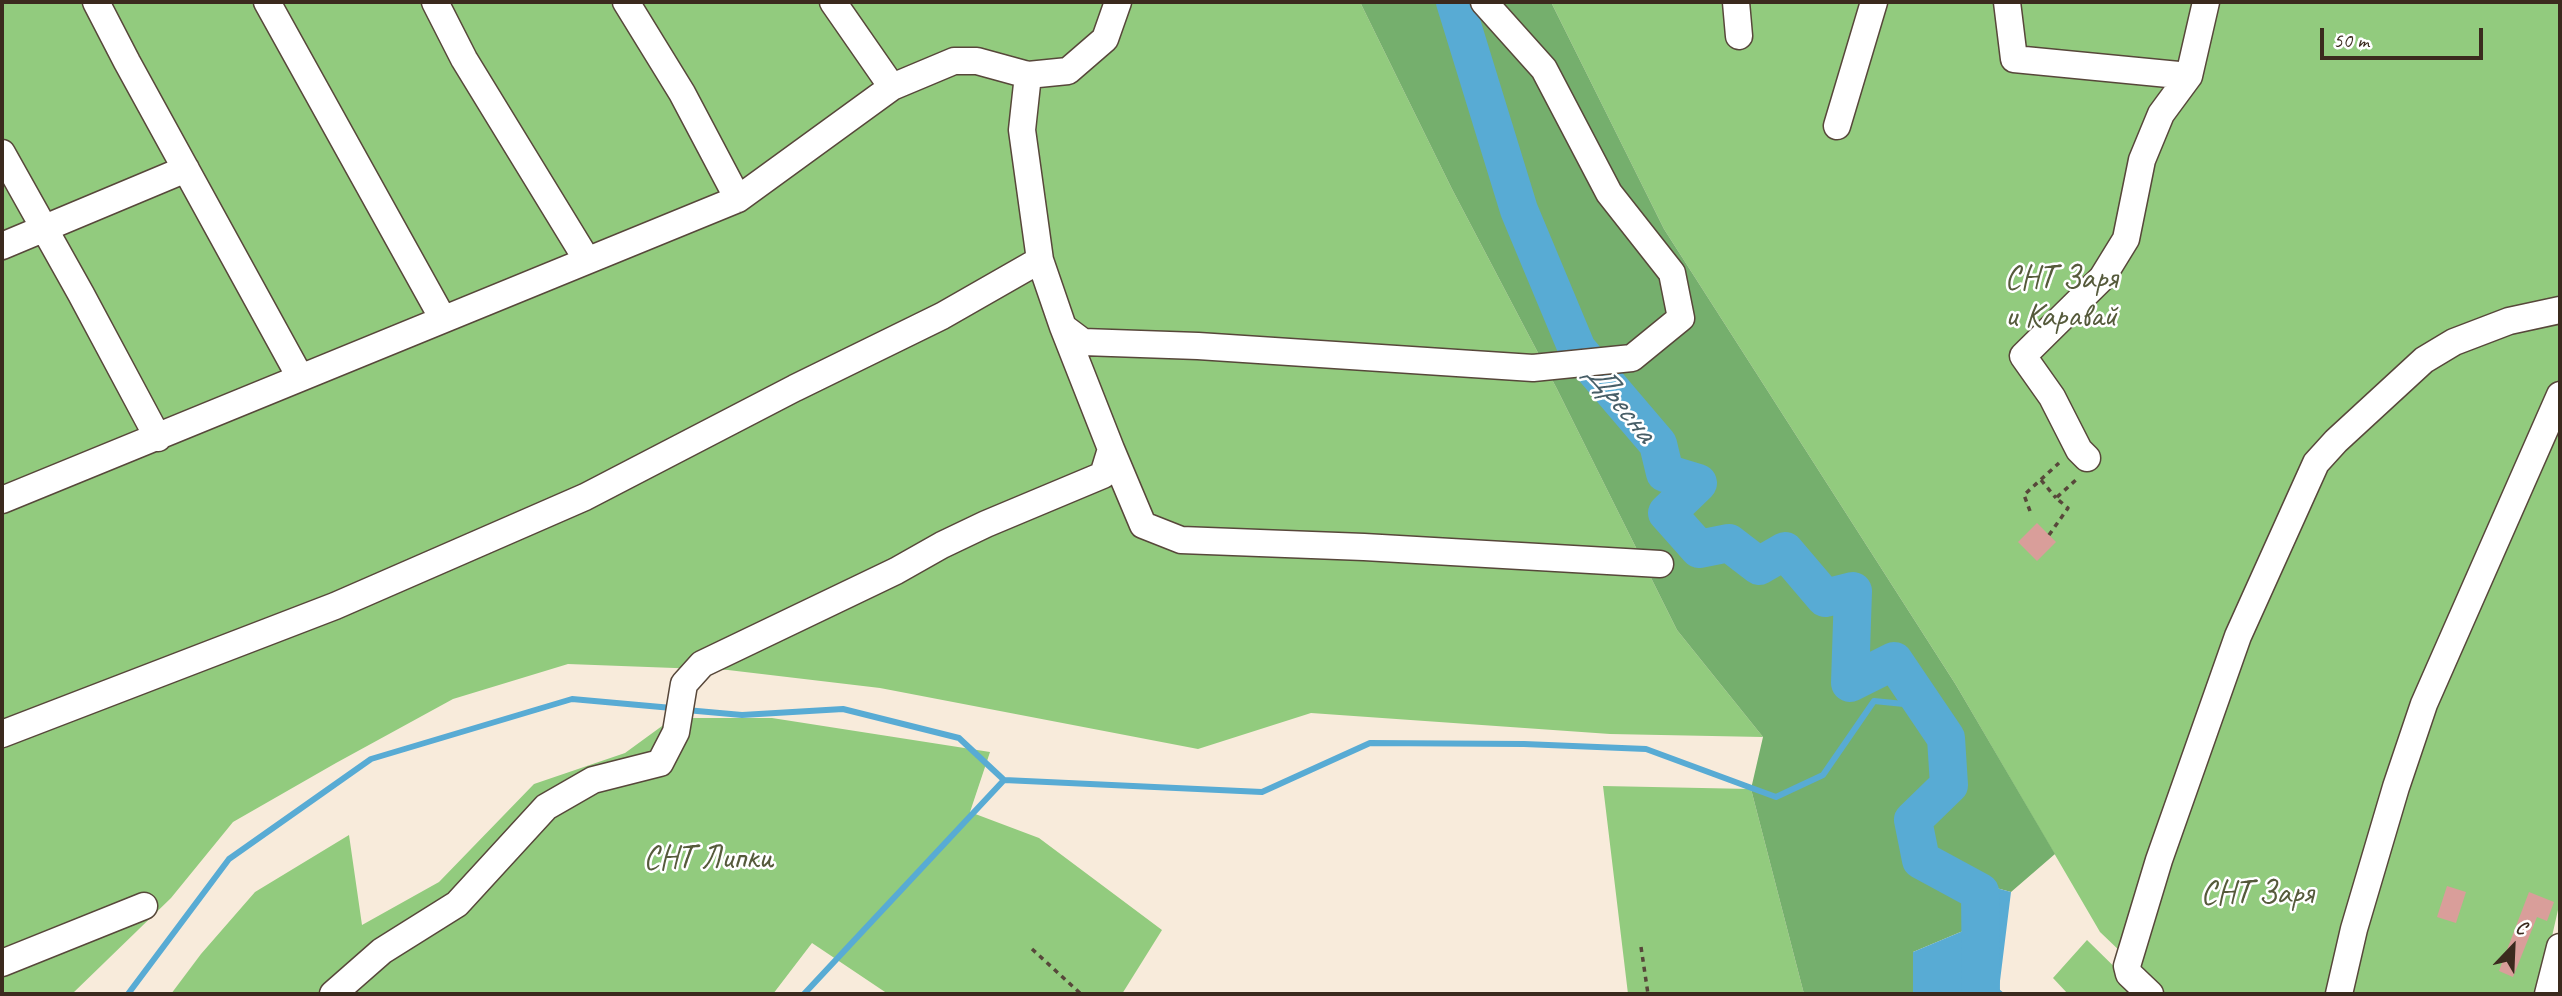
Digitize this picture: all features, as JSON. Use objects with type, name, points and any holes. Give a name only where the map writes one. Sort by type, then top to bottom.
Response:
[{"type":"lane","points":[[96,2],[300,377]]},
{"type":"lane","points":[[267,2],[443,319]]},
{"type":"lane","points":[[435,2],[464,59],[587,260]]},
{"type":"lane","points":[[626,2],[682,93],[738,199]]},
{"type":"lane","points":[[833,2],[892,87]]},
{"type":"lane","points":[[2,500],[738,199],[892,87],[954,61],[977,61],[1028,75],[1068,71],[1105,39],[1118,2]]},
{"type":"lane","points":[[1063,327],[1083,342],[1198,346],[1533,368],[1632,358],[1681,318],[1672,273],[1609,192],[1544,69],[1484,2]]},
{"type":"lane","points":[[1736,2],[1739,36]]},
{"type":"lane","points":[[1837,126],[1874,2]]},
{"type":"lane","points":[[2007,2],[2014,59],[2189,76]]},
{"type":"lane","points":[[2078,464],[2079,450],[2052,397],[2023,356],[2102,278],[2126,239],[2142,160],[2161,114],[2189,76],[2206,2]]},
{"type":"lane","points":[[1028,75],[1022,130],[1040,260],[1063,327],[1143,525],[1181,540],[1364,547],[1660,564]]},
{"type":"lane","points":[[2,153],[158,438]]},
{"type":"lane","points":[[2,246],[186,169]]},
{"type":"lane","points":[[2,734],[335,606],[585,497],[794,388],[942,316],[1040,260]]},
{"type":"lane","points":[[2150,994],[2129,974],[2127,966],[2159,860],[2238,636],[2315,463],[2424,359],[2454,342],[2509,321],[2560,310]]},
{"type":"lane","points":[[2339,994],[2380,838],[2424,704],[2560,395]]},
{"type":"lane","points":[[333,994],[382,951],[457,904],[545,807],[593,780],[660,763],[676,732],[684,684],[702,664],[896,571],[986,524],[1103,475],[1111,449]]},
{"type":"lane","points":[[2,963],[144,906]]},
{"type":"lane","points":[[2548,994],[2560,947]]},
{"type":"path","points":[[2030,511],[2024,495],[2041,480],[2078,464]]},
{"type":"path","points":[[2056,498],[2078,464]]},
{"type":"path","points":[[2041,480],[2068,508],[2049,535]]},
{"type":"path","points":[[1641,947],[1648,994]]},
{"type":"path","points":[[1032,949],[1081,994]]},
{"type":"green space","points":[[2,2],[1360,2],[1452,189],[1557,389],[1677,630],[1763,737],[1610,734],[1311,713],[1198,749],[880,688],[728,670],[568,664],[453,699],[233,822],[171,898],[72,994],[2,994]]},
{"type":"green space","points":[[1360,2],[1551,2],[1664,229],[1956,685],[2055,854],[2011,892],[1967,880],[1963,931],[1913,952],[1913,994],[1804,994],[1751,789],[1763,737],[1677,630],[1557,389],[1452,189]]},
{"type":"green space","name":"СНТ Заря и Каравай","points":[[1551,2],[2560,2],[2560,301],[2426,346],[2312,456],[2123,954],[2100,932],[1956,685],[1664,229]]},
{"type":"green space","name":"СНТ Заря","points":[[2560,316],[2560,383],[2511,500],[2331,994],[2164,994],[2135,969],[2228,672],[2305,503],[2348,436],[2433,361]]},
{"type":"green space","name":"СНТ Заря","points":[[2560,412],[2560,901],[2539,994],[2344,994],[2432,697]]},
{"type":"green space","name":"СНТ Липки","points":[[673,718],[772,718],[990,752],[970,812],[1039,838],[1162,930],[1122,994],[888,994],[812,943],[773,994],[171,994],[201,954],[255,892],[349,835],[362,925],[439,882],[534,784],[625,753]]},
{"type":"green space","points":[[1603,786],[1751,789],[1804,994],[1628,994]]},
{"type":"green space","points":[[2087,940],[2142,994],[2068,994],[2053,978]]},
{"type":"water","points":[[1967,880],[2011,892],[1999,989],[2005,994],[1913,994],[1913,952],[1963,931]]},
{"type":"building","points":[[2037,523],[2056,542],[2037,561],[2018,542]]},
{"type":"building","points":[[2447,886],[2466,892],[2456,923],[2437,917]]},
{"type":"building","points":[[2529,892],[2554,902],[2547,921],[2537,917],[2513,977],[2499,971]]},
{"type":"waterway","name":"Дресна","points":[[1455,2],[1519,210],[1577,349],[1658,444],[1665,473],[1698,483],[1667,513],[1699,549],[1729,543],[1759,566],[1785,551],[1825,598],[1853,591],[1850,683],[1894,661],[1946,738],[1949,785],[1913,820],[1921,860],[1980,892],[1981,994]]},
{"type":"waterway","points":[[128,994],[229,859],[371,759],[572,699],[672,708]]},
{"type":"waterway","points":[[804,994],[1004,780],[1262,792],[1370,743],[1524,744],[1646,749],[1776,797],[1823,775],[1874,701],[1924,706]]},
{"type":"waterway","points":[[686,710],[742,715],[843,709],[959,738],[1004,780]]}]
